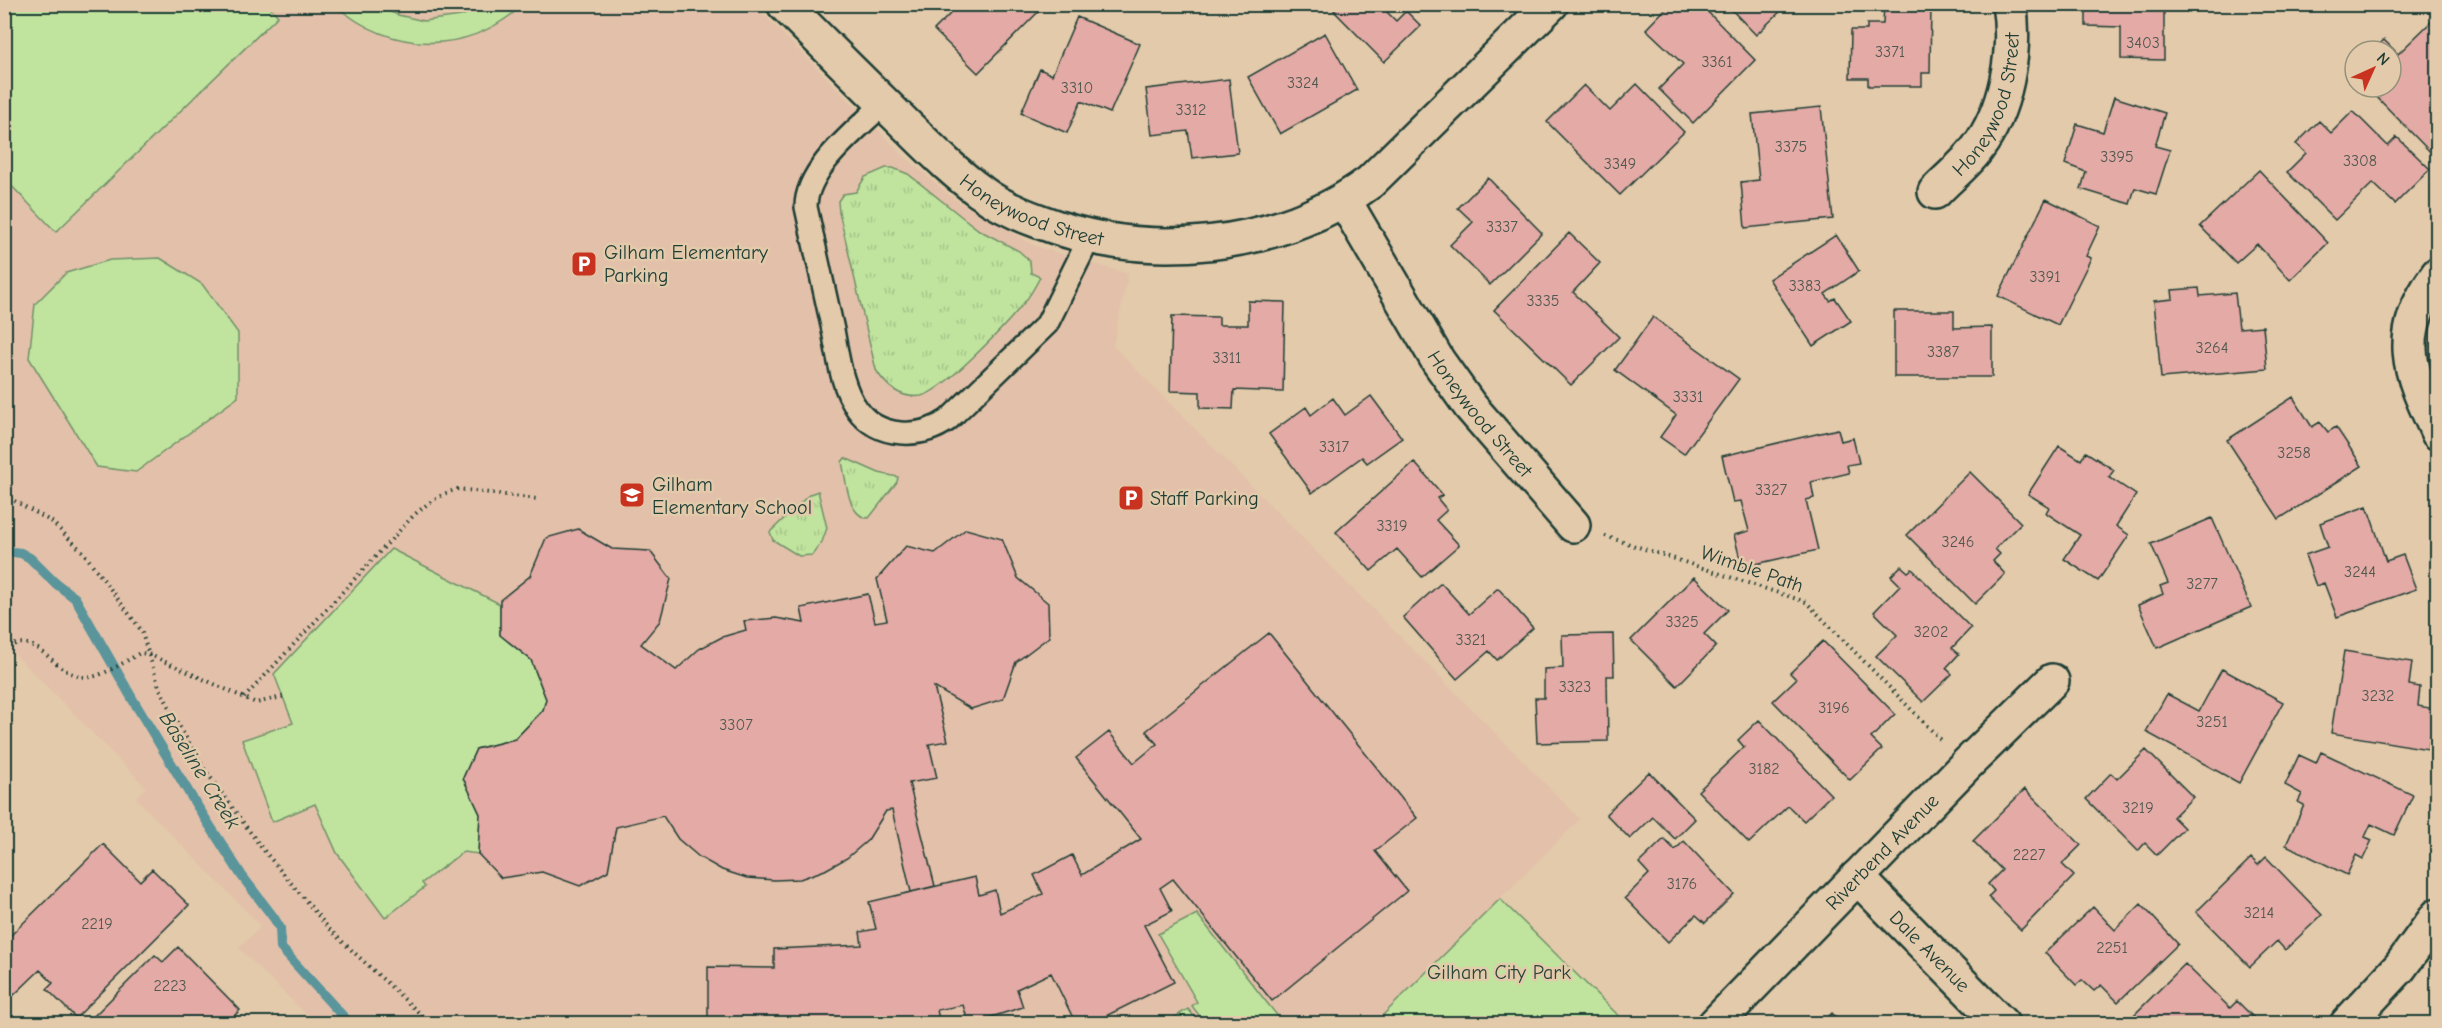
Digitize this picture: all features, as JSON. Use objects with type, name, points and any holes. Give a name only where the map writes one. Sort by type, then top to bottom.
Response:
[{"type":"street","name":"Honeywood Street","points":[[784,4],[946,165],[982,194],[1023,215],[1086,236],[1159,245],[1199,244],[1264,232],[1344,201],[1370,182],[1544,7]]},
{"type":"street","name":"Honeywood Street","points":[[1935,192],[1977,150],[1996,116],[2008,82],[2011,16],[2009,4]]},
{"type":"street","name":"Honeywood Street","points":[[1344,201],[1438,361],[1470,406],[1573,525]]},
{"type":"street","points":[[2438,274],[2420,302],[2411,329],[2409,360],[2416,386],[2438,433]]},
{"type":"street","name":"Riverbend Avenue","points":[[1714,1023],[2052,681]]},
{"type":"street","name":"Dale Avenue","points":[[1857,877],[2002,1023]]},
{"type":"street","points":[[2347,1023],[2400,967],[2438,915]]},
{"type":"lane","points":[[884,103],[818,170],[806,195],[806,207],[844,383],[858,411],[871,422],[895,432],[910,434],[936,428],[948,420],[1047,324],[1083,251],[1086,236]]},
{"type":"path","points":[[244,698],[414,515],[428,503],[446,492],[458,489],[537,499]]},
{"type":"path","points":[[4,495],[38,512],[70,537],[141,630],[159,687],[205,770],[261,847],[331,931],[431,1023]]},
{"type":"path","name":"Wimble Path","points":[[1573,525],[1806,602],[1942,742]]},
{"type":"path","points":[[4,650],[16,643],[28,642],[68,673],[92,678],[141,653],[148,654],[256,703],[286,696]]},
{"type":"shaded area","name":"Gilham Elementary School","points":[[4,5],[754,5],[905,157],[954,199],[1035,246],[1128,274],[1113,346],[1580,819],[1375,1023],[315,1023],[239,948],[261,926],[136,798],[146,787],[5,644]]},
{"type":"green space","points":[[267,4],[278,16],[56,232],[5,179],[5,5]]},
{"type":"green space","points":[[335,5],[373,5],[398,15],[424,21],[461,16],[486,5],[523,5],[501,22],[478,33],[453,40],[429,42],[405,40],[380,33],[357,21]]},
{"type":"green space","points":[[886,168],[893,168],[908,174],[979,230],[1019,251],[1030,261],[1031,273],[1040,277],[1026,301],[989,341],[944,383],[921,396],[907,395],[895,390],[876,370],[839,212],[838,201],[843,194],[856,192],[865,177]]},
{"type":"green space","points":[[160,258],[202,284],[238,333],[238,397],[136,472],[97,467],[29,358],[35,304],[66,273],[110,260]]},
{"type":"green space","points":[[845,458],[879,473],[898,477],[897,482],[869,518],[862,516],[852,504],[842,462]]},
{"type":"green space","points":[[818,491],[827,528],[822,542],[812,555],[799,556],[773,540],[770,532],[810,494]]},
{"type":"green space","points":[[391,549],[500,604],[500,635],[531,660],[546,699],[543,710],[515,739],[476,749],[463,778],[480,814],[478,854],[463,852],[422,883],[425,887],[385,918],[337,853],[315,804],[272,822],[242,740],[293,723],[274,674]]},
{"type":"green space","name":"Gilham City Park","points":[[1500,899],[1626,1023],[1375,1023]]},
{"type":"green space","points":[[1197,914],[1283,1023],[1205,1023],[1192,1006],[1197,1002],[1158,934]]},
{"type":"green space","points":[[1188,1009],[1200,1023],[1165,1023]]},
{"type":"building","points":[[940,4],[1046,4],[978,73],[934,30],[950,14]]},
{"type":"building","points":[[1341,4],[1393,4],[1386,11],[1396,21],[1406,11],[1421,26],[1384,62],[1334,11]]},
{"type":"building","points":[[1670,4],[1700,4],[1755,60],[1693,123],[1659,89],[1683,64],[1646,29]]},
{"type":"building","points":[[1726,4],[1788,4],[1756,35]]},
{"type":"building","points":[[1884,4],[1931,4],[1930,73],[1922,73],[1922,86],[1868,86],[1868,78],[1850,78],[1851,30],[1867,30],[1867,24],[1883,24]]},
{"type":"building","points":[[2086,4],[2164,4],[2164,60],[2121,59],[2121,27],[2086,26]]},
{"type":"building","points":[[1077,17],[1140,44],[1110,113],[1081,101],[1067,133],[1021,113],[1040,69],[1052,75]]},
{"type":"building","points":[[2432,21],[2438,27],[2438,160],[2379,99],[2403,99],[2403,49]]},
{"type":"building","points":[[1325,33],[1357,90],[1280,134],[1248,77]]},
{"type":"building","points":[[1229,79],[1238,153],[1192,158],[1188,131],[1152,135],[1146,89]]},
{"type":"building","points":[[1637,84],[1684,132],[1620,195],[1547,122],[1584,85],[1610,111]]},
{"type":"building","points":[[2114,97],[2165,113],[2155,146],[2170,150],[2156,194],[2135,188],[2130,204],[2081,189],[2086,172],[2065,164],[2077,124],[2103,132]]},
{"type":"building","points":[[1821,107],[1833,219],[1745,228],[1741,182],[1759,180],[1752,114]]},
{"type":"building","points":[[2353,111],[2388,146],[2397,137],[2430,169],[2395,204],[2373,183],[2335,220],[2287,172],[2306,153],[2296,144],[2319,121],[2331,133]]},
{"type":"building","points":[[2259,170],[2328,243],[2290,280],[2257,244],[2236,263],[2200,226]]},
{"type":"building","points":[[1488,178],[1542,233],[1490,285],[1450,245],[1473,222],[1458,208]]},
{"type":"building","points":[[2046,199],[2100,226],[2086,256],[2091,258],[2058,325],[1998,296]]},
{"type":"building","points":[[1569,233],[1600,263],[1573,292],[1619,337],[1571,385],[1494,310]]},
{"type":"building","points":[[1836,235],[1859,271],[1825,294],[1830,301],[1835,298],[1851,321],[1813,346],[1769,279]]},
{"type":"building","points":[[2199,288],[2200,296],[2235,293],[2239,328],[2263,326],[2267,369],[2161,378],[2154,301],[2173,299],[2172,290]]},
{"type":"building","points":[[1248,301],[1285,302],[1283,392],[1234,390],[1233,409],[1200,408],[1200,392],[1170,391],[1172,316],[1219,317],[1219,325],[1248,325]]},
{"type":"building","points":[[1894,311],[1954,311],[1954,328],[1992,327],[1992,377],[1894,377]]},
{"type":"building","points":[[1653,317],[1739,379],[1684,454],[1660,437],[1676,415],[1615,370]]},
{"type":"building","points":[[1371,396],[1402,438],[1367,463],[1362,457],[1312,493],[1269,434],[1306,407],[1311,415],[1333,398],[1345,415]]},
{"type":"building","points":[[2293,397],[2312,427],[2320,422],[2328,432],[2336,427],[2362,466],[2279,519],[2227,440]]},
{"type":"building","points":[[1838,429],[1841,441],[1853,438],[1859,463],[1847,465],[1849,473],[1811,482],[1814,498],[1806,500],[1818,550],[1742,567],[1734,535],[1749,531],[1741,501],[1733,502],[1722,456]]},
{"type":"building","points":[[2059,446],[2081,460],[2086,452],[2114,470],[2109,477],[2136,495],[2116,526],[2129,535],[2098,581],[2064,559],[2080,535],[2046,513],[2049,507],[2028,494]]},
{"type":"building","points":[[1414,462],[1443,495],[1437,498],[1447,510],[1436,520],[1459,545],[1422,577],[1397,549],[1371,571],[1336,532]]},
{"type":"building","points":[[1970,472],[2021,523],[1995,549],[2000,554],[1993,561],[2005,574],[1975,604],[1907,535]]},
{"type":"building","points":[[2367,506],[2386,561],[2403,555],[2416,589],[2337,617],[2324,583],[2316,586],[2305,555],[2328,547],[2320,523]]},
{"type":"building","points":[[2212,518],[2251,607],[2157,648],[2138,605],[2163,594],[2160,586],[2168,583],[2151,544]]},
{"type":"building","points":[[578,529],[612,549],[650,551],[671,579],[660,621],[641,644],[676,670],[699,649],[722,637],[746,630],[744,621],[776,618],[804,623],[801,608],[868,594],[875,622],[887,620],[877,579],[906,546],[935,553],[966,529],[1002,539],[1018,578],[1048,603],[1049,637],[1016,662],[1003,699],[971,709],[934,687],[948,741],[929,744],[937,778],[909,783],[935,886],[911,892],[892,810],[886,811],[868,840],[847,858],[825,870],[800,879],[747,878],[722,870],[699,857],[678,839],[663,816],[616,827],[608,871],[580,886],[542,872],[501,878],[478,854],[480,814],[463,778],[476,749],[515,739],[543,710],[546,699],[531,660],[500,635],[500,600],[530,576],[546,538]]},
{"type":"building","points":[[1901,566],[1908,572],[1912,569],[1971,628],[1952,648],[1959,654],[1946,668],[1952,674],[1923,702],[1876,656],[1897,635],[1874,612],[1900,585],[1891,576]]},
{"type":"building","points":[[1694,577],[1728,610],[1704,634],[1716,646],[1677,686],[1631,640]]},
{"type":"building","points":[[1441,583],[1469,614],[1498,588],[1533,628],[1497,660],[1489,651],[1457,679],[1403,617]]},
{"type":"building","points":[[1269,633],[1417,818],[1375,851],[1407,891],[1272,1001],[1173,879],[1160,888],[1172,911],[1144,925],[1174,982],[1090,1024],[1076,1024],[1051,973],[1017,989],[1023,1007],[969,1024],[963,1005],[937,1010],[940,1024],[844,1021],[844,1024],[708,1024],[708,967],[774,968],[774,949],[862,945],[860,932],[876,929],[869,902],[975,877],[979,895],[995,890],[1000,913],[1043,894],[1034,875],[1072,855],[1082,875],[1141,839],[1076,758],[1109,732],[1134,763],[1157,744],[1146,731]]},
{"type":"building","points":[[1613,634],[1614,676],[1607,676],[1608,741],[1537,743],[1535,698],[1544,698],[1544,669],[1563,668],[1562,635]]},
{"type":"building","points":[[1823,641],[1895,714],[1871,738],[1882,749],[1850,780],[1773,701],[1796,679],[1790,673]]},
{"type":"building","points":[[2344,651],[2412,662],[2409,685],[2420,687],[2418,706],[2435,709],[2428,749],[2331,733]]},
{"type":"building","points":[[2222,669],[2283,702],[2239,783],[2146,732],[2167,694],[2199,711]]},
{"type":"building","points":[[1759,720],[1831,795],[1804,821],[1788,806],[1749,843],[1698,791],[1744,747],[1738,740]]},
{"type":"building","points":[[2146,750],[2193,797],[2173,817],[2184,828],[2157,855],[2145,843],[2138,851],[2086,799],[2111,773],[2117,779]]},
{"type":"building","points":[[2321,752],[2413,795],[2394,835],[2371,824],[2365,837],[2372,840],[2363,859],[2356,855],[2347,875],[2286,845],[2304,805],[2298,802],[2302,794],[2285,785],[2299,755],[2316,763]]},
{"type":"building","points":[[1649,772],[1695,819],[1675,839],[1653,817],[1630,839],[1606,814]]},
{"type":"building","points":[[2025,789],[2081,845],[2062,864],[2074,876],[2021,930],[1988,897],[1994,891],[1988,884],[2002,870],[1973,841]]},
{"type":"building","points":[[1664,839],[1675,850],[1684,841],[1734,894],[1705,923],[1696,915],[1668,942],[1625,898],[1649,874],[1639,863]]},
{"type":"building","points":[[103,844],[140,881],[152,869],[189,905],[76,1018],[47,989],[53,983],[40,970],[14,995],[10,991],[4,996],[4,942]]},
{"type":"building","points":[[2266,857],[2322,915],[2285,950],[2277,941],[2250,967],[2196,912],[2251,858],[2258,865]]},
{"type":"building","points":[[2141,904],[2178,944],[2118,1002],[2101,985],[2094,991],[2082,980],[2076,985],[2045,953],[2093,907],[2115,930]]},
{"type":"building","points":[[178,947],[240,1010],[226,1024],[86,1024],[155,955],[163,962]]},
{"type":"building","points":[[2185,964],[2230,1008],[2237,1001],[2258,1022],[2125,1024]]},
{"type":"building","points":[[1832,1013],[1842,1024],[1821,1024]]},
{"type":"waterway","name":"Baseline Creek","points":[[4,551],[21,553],[30,558],[54,582],[75,598],[194,801],[242,876],[280,928],[281,948],[350,1024]]},
{"type":"place","name":"Gilham Elementary Parking","points":[[584,264]]},
{"type":"place","name":"Gilham Elementary School","points":[[632,495]]},
{"type":"place","name":"Staff Parking","points":[[1131,498]]}]
